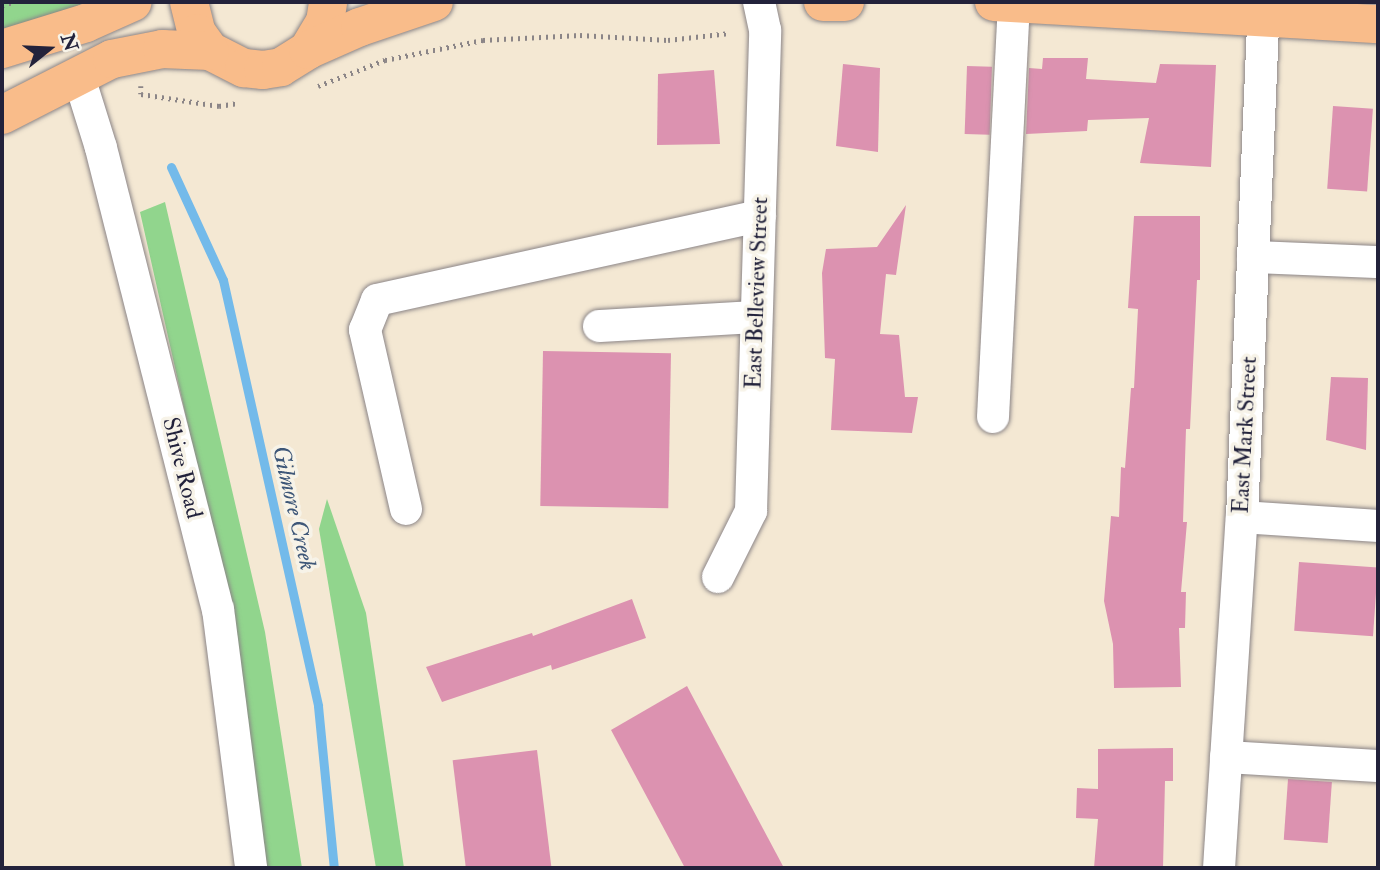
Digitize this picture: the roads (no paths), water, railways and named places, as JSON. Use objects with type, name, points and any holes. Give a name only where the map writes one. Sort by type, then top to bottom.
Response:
[{"type":"main road","points":[[2,49],[86,23],[133,2]]},
{"type":"main road","points":[[189,2],[197,33],[210,51]]},
{"type":"main road","points":[[308,50],[325,22],[328,2]]},
{"type":"main road","points":[[2,115],[78,74],[135,52],[186,48],[210,51],[244,68],[262,70],[281,67],[308,50],[360,27],[434,2]]},
{"type":"main road","points":[[823,2],[845,2]]},
{"type":"main road","points":[[1004,2],[1264,10],[1378,24]]},
{"type":"street","name":"East Belleview Street","points":[[718,577],[751,510],[765,30],[759,2]]},
{"type":"street","points":[[993,417],[1004,2]]},
{"type":"street","name":"East Mark Street","points":[[1219,868],[1242,517],[1264,10]]},
{"type":"street","name":"Shive Road","points":[[78,74],[101,148],[218,609],[251,868]]},
{"type":"street","points":[[406,509],[365,330],[377,300],[760,216]]},
{"type":"street","points":[[1253,257],[1378,262]]},
{"type":"street","points":[[599,326],[756,317]]},
{"type":"street","points":[[1242,517],[1378,526]]},
{"type":"street","points":[[1226,757],[1378,766]]},
{"type":"waterway","name":"Gilmore Creek","points":[[171,167],[223,280],[318,706],[334,868]]}]
